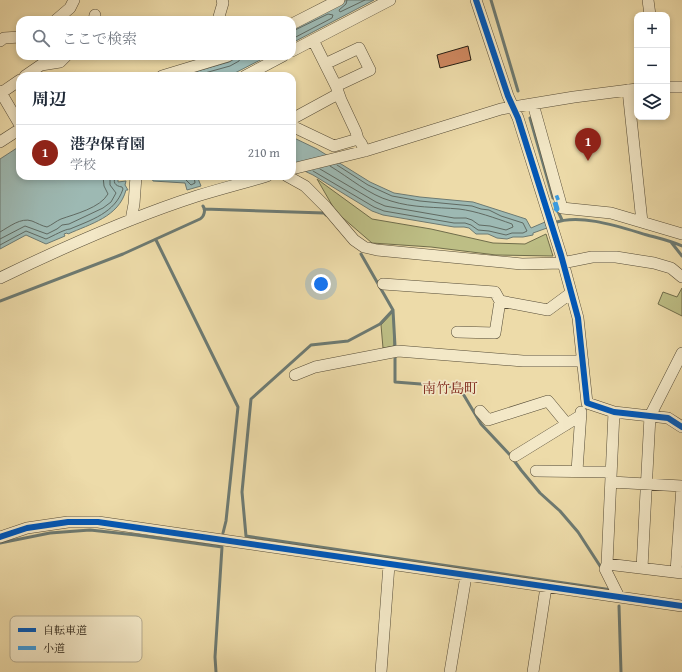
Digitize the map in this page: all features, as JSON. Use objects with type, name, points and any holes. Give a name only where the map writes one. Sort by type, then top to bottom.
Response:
[{"type":"street","points":[[61,16],[70,8],[74,0]]},
{"type":"street","points":[[219,16],[223,3],[222,0]]},
{"type":"street","points":[[296,22],[338,0]]},
{"type":"street","points":[[296,49],[390,0]]},
{"type":"street","points":[[476,0],[512,108],[518,118],[548,213],[578,318],[587,403],[580,413],[577,471]]},
{"type":"street","points":[[648,0],[650,12]]},
{"type":"street","points":[[0,41],[4,38],[16,37]]},
{"type":"street","points":[[313,40],[364,151]]},
{"type":"street","points":[[296,116],[370,70],[359,48],[325,64]]},
{"type":"street","points":[[31,72],[41,65],[60,62],[62,60]]},
{"type":"street","points":[[175,72],[214,60]]},
{"type":"street","points":[[263,72],[278,60]]},
{"type":"street","points":[[16,82],[0,92],[16,118]]},
{"type":"street","points":[[670,87],[682,87]]},
{"type":"street","points":[[296,168],[364,151],[501,109],[574,97],[632,90],[642,222]]},
{"type":"street","points":[[534,104],[562,208],[611,213],[682,234]]},
{"type":"street","points":[[296,128],[334,146],[358,140]]},
{"type":"street","points":[[0,142],[16,132]]},
{"type":"street","points":[[131,220],[136,180]]},
{"type":"street","points":[[0,278],[51,253],[131,220],[196,196],[253,180]]},
{"type":"street","points":[[294,180],[305,186],[326,207],[354,240],[364,247],[377,250],[522,264],[561,259],[616,257],[654,263],[671,268],[682,277]]},
{"type":"street","points":[[383,284],[495,292],[500,302],[495,333],[457,332]]},
{"type":"street","points":[[500,302],[548,310],[571,293]]},
{"type":"street","points":[[295,375],[315,367],[398,351],[523,361],[583,361]]},
{"type":"street","points":[[642,568],[650,416],[682,353]]},
{"type":"street","points":[[480,410],[488,420],[548,401],[567,424]]},
{"type":"street","points":[[587,403],[614,412],[668,418],[682,427]]},
{"type":"street","points":[[614,412],[607,564],[605,569],[619,597]]},
{"type":"street","points":[[515,456],[580,416]]},
{"type":"street","points":[[536,471],[577,471],[646,484],[682,486],[679,572],[607,564]]},
{"type":"street","points":[[0,537],[27,528],[61,523],[98,522],[682,606]]},
{"type":"street","points":[[381,672],[389,565]]},
{"type":"street","points":[[450,672],[466,576]]},
{"type":"street","points":[[532,672],[546,587]]},
{"type":"green space","points":[[317,179],[372,219],[431,229],[493,243],[525,244],[546,234],[553,256],[496,255],[431,247],[372,243],[336,212]]},
{"type":"green space","points":[[682,288],[682,316],[658,304],[663,292],[677,297]]},
{"type":"green space","points":[[393,312],[394,346],[383,348],[381,325]]},
{"type":"water","points":[[347,0],[374,0],[296,41],[296,26]]},
{"type":"water","points":[[233,60],[260,60],[237,72],[194,72]]},
{"type":"water","points":[[296,139],[317,149],[370,182],[394,193],[473,202],[526,219],[531,228],[545,222],[547,228],[533,233],[533,235],[507,239],[497,238],[488,234],[476,234],[469,228],[464,227],[454,227],[383,215],[372,211],[313,175],[296,167]]},
{"type":"water","points":[[16,149],[16,180],[118,180],[118,182],[126,181],[125,185],[128,190],[126,190],[117,207],[94,223],[68,234],[64,234],[65,236],[46,244],[26,235],[0,249],[0,159]]},
{"type":"water","points":[[199,180],[201,186],[187,190],[185,183],[153,181]]},
{"type":"building","points":[[468,46],[471,60],[440,68],[437,55]]},
{"type":"waterway","points":[[491,0],[518,91]]},
{"type":"waterway","points":[[530,118],[553,198]]},
{"type":"waterway","points":[[0,301],[123,254],[200,219],[203,217],[204,213],[203,206]]},
{"type":"waterway","points":[[556,207],[562,220]]},
{"type":"waterway","points":[[204,209],[324,213],[326,215]]},
{"type":"waterway","points":[[554,223],[564,220],[588,220],[600,222],[625,228],[682,246]]},
{"type":"waterway","points":[[156,240],[238,407],[226,521],[223,533]]},
{"type":"waterway","points":[[671,242],[682,256]]},
{"type":"waterway","points":[[361,254],[393,310],[395,346]]},
{"type":"waterway","points":[[393,310],[380,324],[348,341],[311,345],[251,399],[242,492],[246,536],[612,590]]},
{"type":"waterway","points":[[395,357],[395,382],[459,387],[481,424],[510,455],[540,493],[560,511],[578,532],[602,569]]},
{"type":"waterway","points":[[0,543],[50,533],[90,530],[222,547],[215,657],[216,672]]},
{"type":"waterway","points":[[619,606],[621,672]]},
{"type":"marked path","points":[[555,211],[557,209],[554,199],[559,197]]},
{"type":"cycle path","points":[[476,0],[508,96],[518,118],[561,255],[578,318],[587,403],[614,412],[668,418],[682,427]]},
{"type":"cycle path","points":[[0,537],[27,528],[68,522],[98,522],[682,606]]},
{"type":"place","name":"港孕保育園","points":[[588,161]]},
{"type":"district","name":"南竹島町","points":[[450,388]]}]
